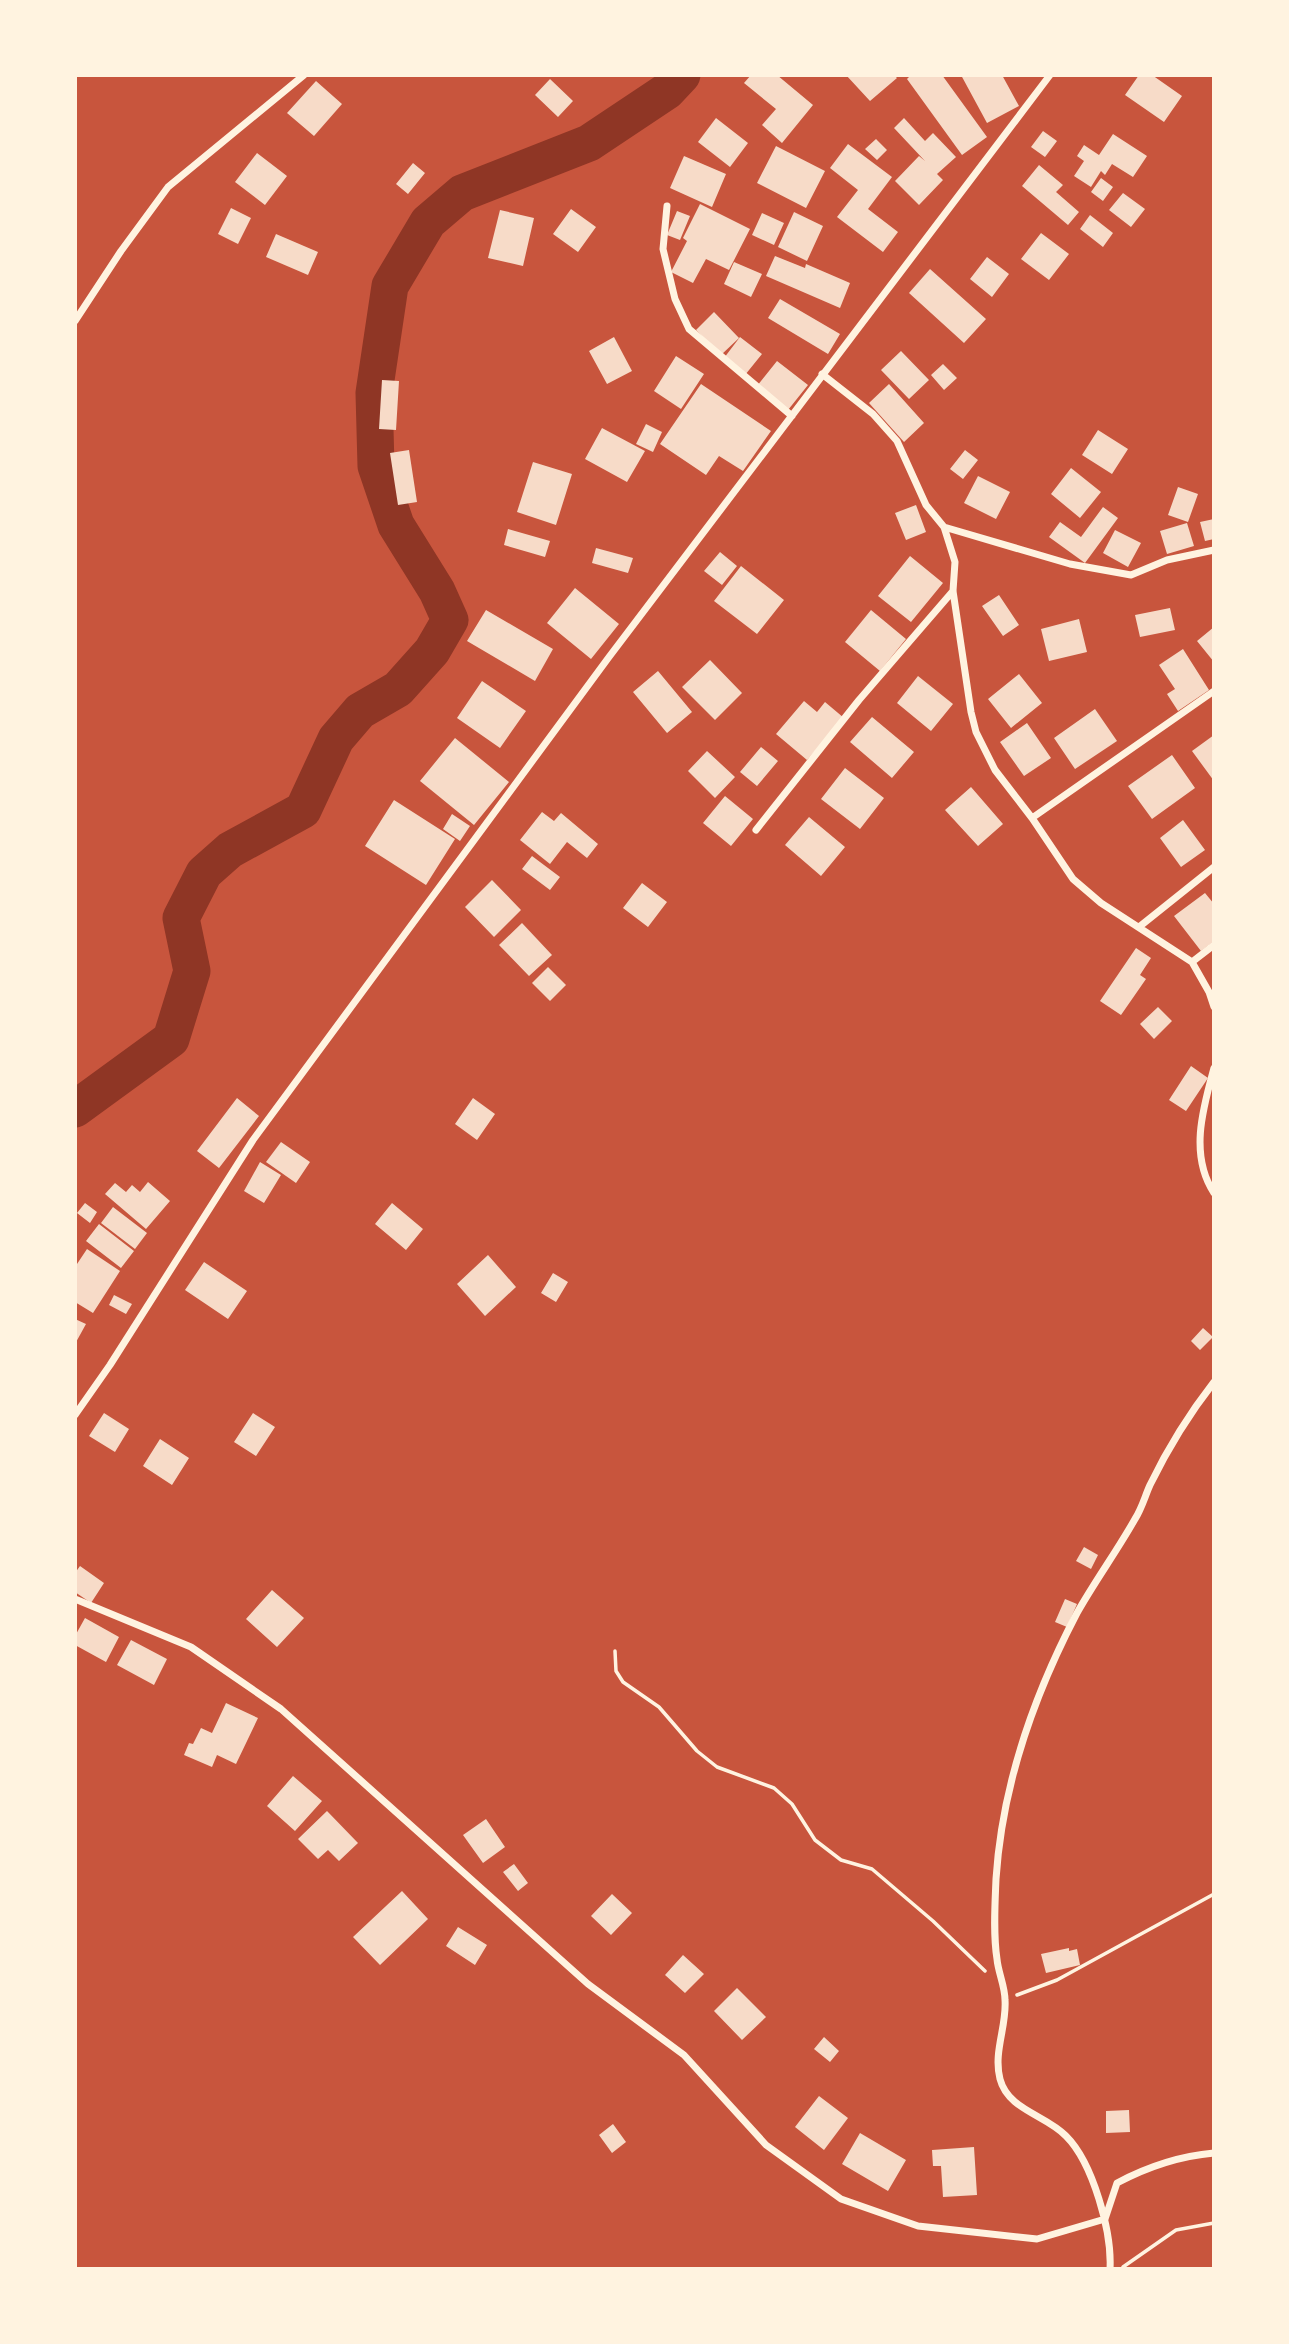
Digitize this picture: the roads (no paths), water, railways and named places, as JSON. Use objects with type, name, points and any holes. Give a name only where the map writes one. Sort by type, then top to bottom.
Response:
[{"type":"street","points":[[75,321],[121,251],[168,187],[304,75]]},
{"type":"street","points":[[75,1415],[110,1365],[253,1140],[609,657],[1050,75]]},
{"type":"street","points":[[667,206],[663,249],[675,299],[689,329],[792,416]]},
{"type":"street","points":[[822,374],[873,414],[897,441],[926,505],[944,527],[955,562],[953,591],[976,732],[995,770],[1032,818],[1073,880],[1101,903],[1192,962],[1214,1007]]},
{"type":"street","points":[[944,527],[1070,564],[1131,575],[1167,560],[1214,550]]},
{"type":"street","points":[[756,830],[859,700],[953,591]]},
{"type":"street","points":[[1032,818],[1214,691]]},
{"type":"street","points":[[1139,927],[1214,867]]},
{"type":"street","points":[[1192,962],[1214,945]]},
{"type":"street","points":[[1214,1068],[1200,1123],[1203,1168],[1214,1193]]},
{"type":"street","points":[[1111,2268],[1105,2219],[1096,2189],[1076,2147],[1065,2134],[1018,2104],[1007,2094],[1000,2078],[999,2042],[1005,2000],[996,1958],[996,1881],[1002,1828],[1015,1768],[1049,1671],[1100,1573],[1136,1518],[1178,1432],[1214,1382]]},
{"type":"street","points":[[75,1599],[191,1647],[281,1709],[588,1984],[684,2055],[766,2145],[841,2199],[918,2226],[1037,2239],[1105,2219]]},
{"type":"street","points":[[1105,2219],[1117,2183],[1140,2171],[1193,2155],[1214,2153]]},
{"type":"waterway","points":[[75,1109],[171,1039],[192,971],[181,918],[204,873],[230,850],[303,810],[336,739],[360,711],[398,689],[432,651],[450,620],[437,591],[396,525],[376,466],[374,393],[390,286],[428,222],[462,193],[589,143],[667,91],[682,75]]}]
